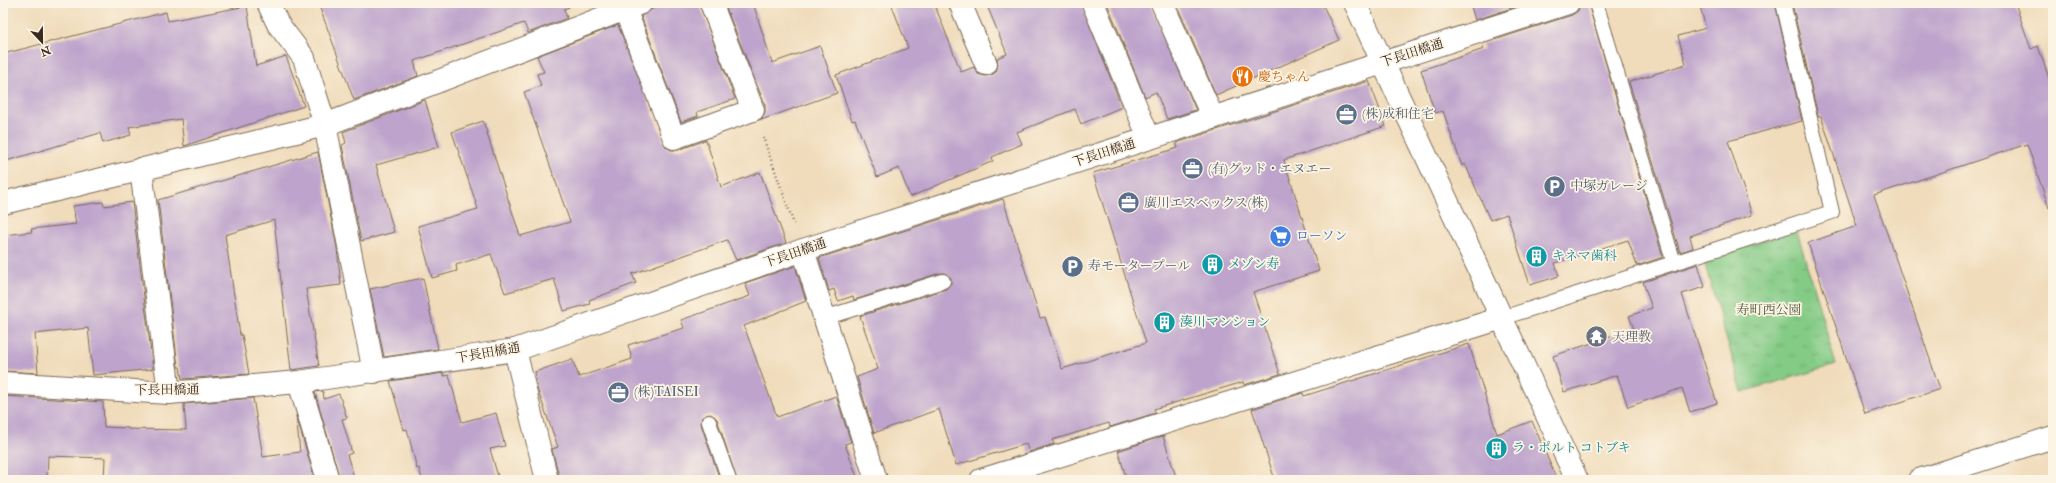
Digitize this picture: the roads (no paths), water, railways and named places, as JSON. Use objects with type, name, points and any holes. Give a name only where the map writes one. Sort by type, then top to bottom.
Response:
[{"type":"street","points":[[268,3],[278,24],[304,58],[325,125],[374,372]]},
{"type":"street","points":[[3,203],[325,125],[633,6],[674,138],[753,110],[711,3]]},
{"type":"street","points":[[960,3],[986,64]]},
{"type":"street","points":[[1093,3],[1149,138]]},
{"type":"street","points":[[1162,3],[1213,118]]},
{"type":"street","points":[[1355,3],[1577,480]]},
{"type":"street","name":"下長田橋通","points":[[3,383],[169,393],[299,382],[515,350],[803,250],[1568,3]]},
{"type":"street","points":[[141,169],[169,393]]},
{"type":"street","points":[[803,250],[876,480]]},
{"type":"street","points":[[981,480],[1502,318]]},
{"type":"street","points":[[515,350],[547,480]]},
{"type":"street","points":[[299,382],[328,480]]},
{"type":"street","points":[[1919,480],[2053,437]]},
{"type":"lane","points":[[1596,3],[1674,263]]},
{"type":"lane","points":[[1502,318],[1832,212],[1783,3]]},
{"type":"lane","points":[[824,318],[943,281]]},
{"type":"lane","points":[[709,422],[729,480]]},
{"type":"place","name":"慶ちゃん","points":[[1243,77]]},
{"type":"place","name":"(株)成和住宅","points":[[1346,114]]},
{"type":"place","name":"(有)グッド・エヌエー","points":[[1193,169]]},
{"type":"place","name":"中塚ガレージ","points":[[1555,186]]},
{"type":"place","name":"廣川エスベックス(株)","points":[[1128,203]]},
{"type":"place","name":"ローソン","points":[[1280,236]]},
{"type":"place","name":"キネマ歯科","points":[[1537,256]]},
{"type":"place","name":"メゾン寿","points":[[1212,264]]},
{"type":"place","name":"寿モータープール","points":[[1073,266]]},
{"type":"place","name":"湊川マンション","points":[[1165,322]]},
{"type":"place","name":"天理教","points":[[1596,337]]},
{"type":"place","name":"(株)TAISEI","points":[[619,392]]},
{"type":"place","name":"ラ・ポルト コトブキ","points":[[1497,448]]},
{"type":"park label","name":"寿町西公園","points":[[1769,310]]}]
